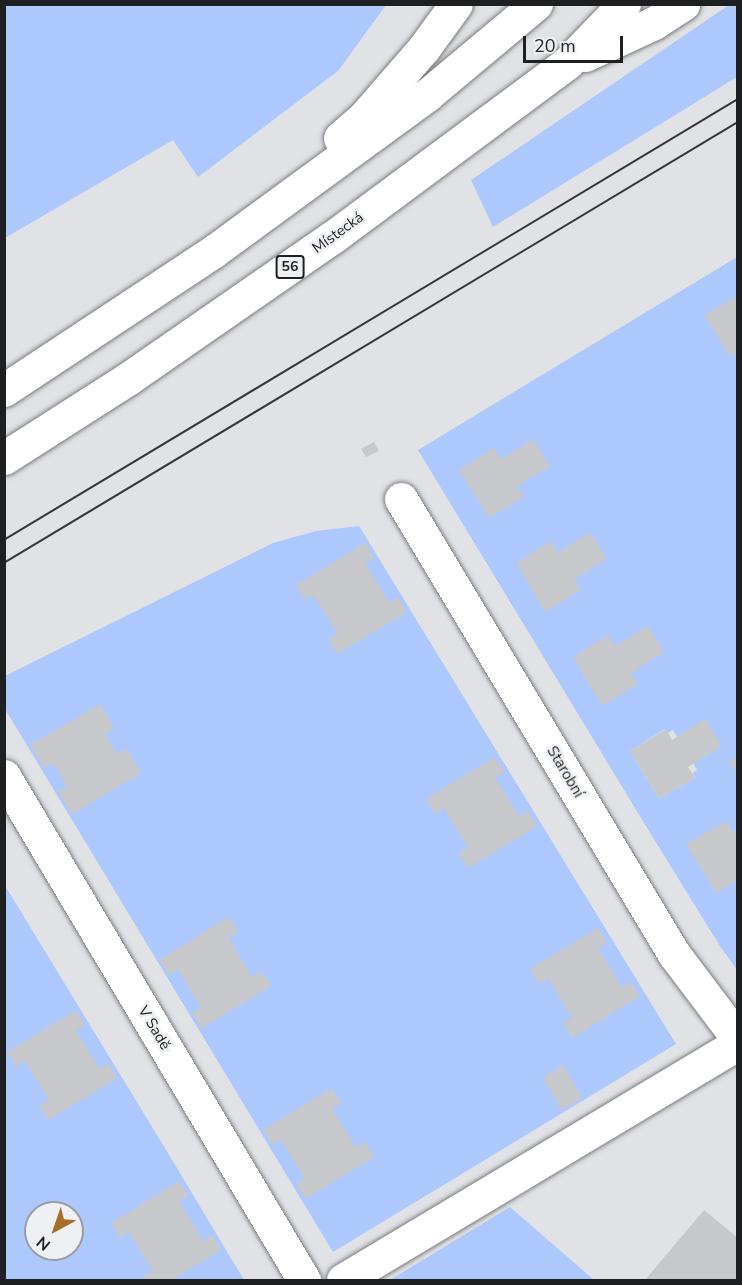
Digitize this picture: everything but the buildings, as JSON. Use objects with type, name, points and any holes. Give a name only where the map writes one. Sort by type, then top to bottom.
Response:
[{"type":"main road","points":[[214,251],[364,117],[424,48],[456,4]]},
{"type":"main road","points":[[4,390],[214,251],[427,95],[536,4]]},
{"type":"main road","name":"Místecká","points":[[4,458],[129,378],[333,237],[567,63],[624,4]]},
{"type":"main road","points":[[567,63],[654,23],[683,4]]},
{"type":"main road","name":"Starobní","points":[[401,499],[674,954],[738,1039]]},
{"type":"main road","name":"V Sadě","points":[[4,776],[304,1281]]},
{"type":"main road","points":[[343,1281],[738,1044]]},
{"type":"shaded area","points":[[5,4],[386,5],[338,71],[198,177],[173,140],[5,238]]},
{"type":"shaded area","points":[[729,5],[737,5],[737,77],[493,227],[471,180]]},
{"type":"shaded area","points":[[737,257],[737,970],[652,836],[418,450]],"holes":[[[665,729],[668,733],[673,730],[697,770],[693,773],[695,778],[659,799],[630,751]]]},
{"type":"shaded area","points":[[359,526],[676,1044],[333,1252],[5,709],[5,676],[273,543],[316,531]]},
{"type":"shaded area","points":[[4,884],[174,1163],[244,1280],[5,1280]]},
{"type":"shaded area","points":[[510,1207],[594,1280],[390,1280]]},
{"type":"tram line","points":[[4,540],[738,99]]},
{"type":"tram line","points":[[4,563],[738,122]]}]
